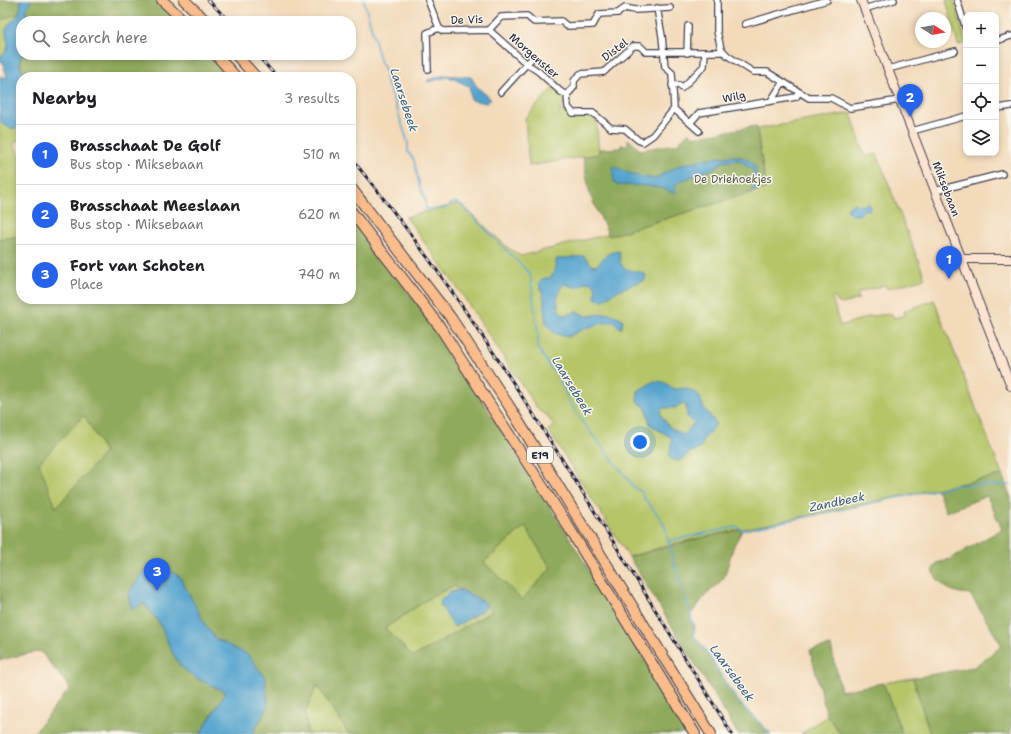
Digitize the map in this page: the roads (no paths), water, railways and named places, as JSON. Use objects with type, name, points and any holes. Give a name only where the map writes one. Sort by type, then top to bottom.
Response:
[{"type":"highway","points":[[162,0],[179,16]]},
{"type":"highway","points":[[184,0],[201,16]]},
{"type":"highway","points":[[221,60],[231,72]]},
{"type":"highway","points":[[241,60],[251,72]]},
{"type":"highway","name":"E19","points":[[356,194],[456,324],[513,413],[711,734]]},
{"type":"highway","name":"E19","points":[[356,218],[440,327],[568,526],[695,734]]},
{"type":"street","points":[[428,0],[439,28],[427,33],[428,68]]},
{"type":"street","points":[[717,0],[718,41],[723,52],[753,72],[766,72],[783,82],[798,94],[808,98],[831,98],[850,108],[900,100]]},
{"type":"street","points":[[745,24],[827,0]]},
{"type":"street","name":"Miksebaan","points":[[861,0],[1011,386]]},
{"type":"street","points":[[864,9],[894,0]]},
{"type":"street","points":[[957,0],[963,19]]},
{"type":"street","name":"De Vis","points":[[439,28],[442,31],[489,30],[501,17],[527,16],[534,22],[561,21],[567,26],[593,25],[598,14],[618,13],[626,8],[635,10],[670,8]]},
{"type":"street","points":[[567,95],[568,106],[573,113],[596,114],[611,128],[625,128],[638,140],[643,142],[653,135],[674,109],[672,73],[665,67],[657,8]]},
{"type":"street","points":[[687,53],[688,26]]},
{"type":"street","name":"Morgenster","points":[[489,30],[527,64],[539,72],[560,92],[567,95]]},
{"type":"street","points":[[999,40],[1011,36]]},
{"type":"street","name":"Distel","points":[[567,95],[574,87],[574,81],[580,74],[604,72],[633,46],[640,46],[646,52],[723,52]]},
{"type":"street","points":[[888,69],[955,51]]},
{"type":"street","points":[[672,85],[679,85],[682,88],[704,66],[705,52]]},
{"type":"street","points":[[501,92],[533,57]]},
{"type":"street","points":[[771,101],[783,82]]},
{"type":"street","name":"Wilg","points":[[690,123],[699,113],[771,101],[798,94]]},
{"type":"street","points":[[999,108],[1011,106]]},
{"type":"street","points":[[674,109],[699,131]]},
{"type":"street","points":[[912,131],[963,117]]},
{"type":"street","points":[[935,192],[1002,174]]},
{"type":"street","points":[[962,259],[1011,259]]},
{"type":"water","points":[[21,0],[31,0],[26,11],[26,16],[17,16]]},
{"type":"water","points":[[16,17],[16,60],[20,60],[21,70],[34,72],[16,72],[15,128],[7,127],[0,121],[0,76],[7,78],[3,62],[0,61],[0,57],[7,50],[8,43],[6,29]]},
{"type":"water","points":[[445,75],[471,77],[477,87],[490,98],[490,100],[486,103],[471,100],[469,86],[449,77],[428,82],[427,80]]},
{"type":"water","points":[[735,156],[750,161],[754,166],[757,180],[761,189],[752,192],[750,190],[756,187],[753,170],[739,160],[723,162],[710,170],[680,181],[675,186],[675,194],[654,187],[617,185],[613,178],[613,166],[634,175],[654,179],[680,165],[709,158]]},
{"type":"water","points":[[854,203],[863,206],[868,203],[872,207],[869,210],[864,210],[859,215],[852,215],[847,211],[848,208]]},
{"type":"water","points":[[619,251],[620,262],[623,267],[643,273],[646,275],[645,280],[619,290],[602,301],[595,298],[596,288],[593,283],[586,282],[578,288],[564,284],[559,291],[558,304],[560,312],[563,315],[572,314],[576,311],[587,316],[609,313],[623,319],[622,328],[614,322],[603,323],[590,327],[569,337],[553,332],[546,322],[543,295],[539,283],[544,278],[550,278],[552,276],[556,267],[556,259],[584,256],[592,265],[596,266],[607,254]]},
{"type":"water","points":[[654,381],[664,382],[674,389],[687,388],[698,394],[704,408],[715,422],[715,426],[704,438],[700,449],[691,452],[679,461],[671,459],[669,456],[672,438],[650,425],[646,408],[637,401],[638,391]],"holes":[[[681,404],[686,405],[687,417],[694,423],[684,435],[669,427],[660,413],[663,408],[675,408]]]},
{"type":"water","points":[[161,565],[180,577],[206,626],[216,639],[248,655],[265,677],[268,706],[252,734],[200,734],[226,692],[198,679],[181,667],[172,652],[160,624],[144,603],[132,610],[128,594],[143,572]]},
{"type":"water","points":[[461,590],[486,603],[485,609],[454,627],[440,605],[441,599],[451,592]]},
{"type":"waterway","name":"Laarsebeek","points":[[364,0],[380,60],[385,70],[386,80],[408,143],[408,152],[414,160],[420,188],[425,199],[426,209],[444,209],[454,202],[460,204],[530,274],[538,335],[538,348],[551,369],[557,374],[568,400],[584,424],[635,488],[642,492],[644,498],[659,516],[665,527],[673,561],[691,614],[694,636],[706,650],[735,698],[770,734]]},
{"type":"waterway","name":"Zandbeek","points":[[668,541],[736,527],[744,530],[958,485],[1011,485]]},
{"type":"railway","points":[[208,0],[224,16]]},
{"type":"railway","points":[[262,60],[272,72]]},
{"type":"railway","points":[[356,164],[415,240],[475,325],[588,501],[732,734]]},
{"type":"place","name":"Brasschaat Meeslaan","points":[[910,117]]},
{"type":"place","name":"Brasschaat De Golf","points":[[949,279]]},
{"type":"place","name":"Fort van Schoten","points":[[157,591]]},
{"type":"park label","name":"De Driehoekjes","points":[[733,179]]}]
